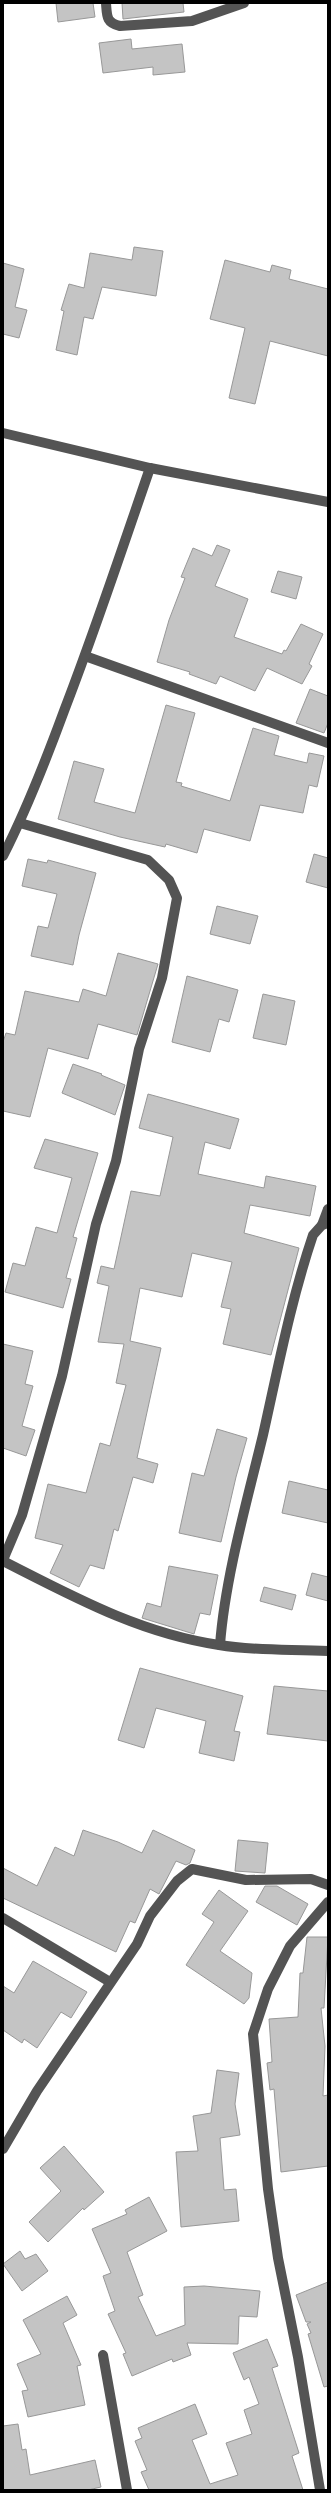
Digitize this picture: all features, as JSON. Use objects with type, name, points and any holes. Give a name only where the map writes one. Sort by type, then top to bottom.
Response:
[{"type":"street","points":[[106,3],[107,19],[111,24],[120,26],[192,22],[244,3]]},
{"type":"street","points":[[3,433],[150,468],[328,502]]},
{"type":"street","points":[[3,856],[20,823],[85,656],[150,468]]},
{"type":"street","points":[[85,656],[328,744]]},
{"type":"street","points":[[20,823],[148,860],[169,880],[177,898],[162,978],[139,1049],[116,1161],[96,1224],[62,1376],[22,1515],[3,1561],[104,1613],[153,1630],[220,1645],[328,1650]]},
{"type":"street","points":[[220,1645],[221,1622],[248,1492],[284,1341],[313,1235],[325,1224],[328,1209]]},
{"type":"street","points":[[3,2149],[37,2091],[72,2042],[110,1982],[137,1944],[150,1916],[177,1881],[192,1869],[246,1880],[311,1879],[328,1885]]},
{"type":"street","points":[[320,2490],[298,2357],[278,2258],[268,2189],[253,2034],[268,1989],[290,1946],[328,1902]]},
{"type":"street","points":[[3,1918],[110,1982]]},
{"type":"street","points":[[103,2355],[127,2490]]},
{"type":"building","points":[[56,3],[93,3],[95,17],[58,22]]},
{"type":"building","points":[[122,3],[183,3],[184,12],[123,19]]},
{"type":"building","points":[[131,39],[132,49],[182,44],[185,72],[153,75],[153,67],[103,73],[99,43]]},
{"type":"building","points":[[134,247],[163,251],[156,296],[102,287],[93,319],[84,317],[77,355],[56,350],[64,311],[61,310],[69,284],[84,288],[90,253],[132,260]]},
{"type":"building","points":[[225,260],[270,272],[272,265],[291,270],[289,279],[328,289],[328,356],[270,341],[255,404],[229,398],[245,328],[210,319]]},
{"type":"building","points":[[3,263],[24,269],[15,307],[27,310],[19,338],[3,334]]},
{"type":"building","points":[[217,545],[230,550],[215,586],[248,599],[234,637],[282,654],[284,650],[286,651],[301,624],[323,634],[309,664],[312,666],[302,684],[267,668],[255,691],[220,676],[216,684],[189,674],[190,672],[157,662],[169,620],[185,578],[181,577],[193,548],[212,556]]},
{"type":"building","points":[[278,571],[302,577],[296,599],[271,592]]},
{"type":"building","points":[[310,689],[328,696],[328,723],[324,733],[296,723]]},
{"type":"building","points":[[166,705],[195,713],[176,782],[182,783],[181,786],[230,801],[253,728],[279,736],[274,755],[307,763],[309,753],[324,756],[317,787],[309,785],[303,813],[260,805],[250,841],[204,829],[197,853],[166,844],[165,847],[120,837],[58,819],[74,761],[104,769],[94,802],[135,813]]},
{"type":"building","points":[[314,854],[328,858],[328,888],[306,882]]},
{"type":"building","points":[[28,859],[47,863],[48,860],[96,873],[79,935],[73,965],[31,956],[38,926],[48,928],[57,894],[22,886]]},
{"type":"building","points":[[217,906],[258,916],[250,944],[210,934]]},
{"type":"building","points":[[118,953],[158,964],[137,1035],[98,1024],[88,1059],[48,1048],[30,1117],[3,1111],[3,1042],[6,1033],[15,1035],[25,991],[79,1002],[83,989],[106,996]]},
{"type":"building","points":[[187,976],[238,990],[229,1022],[219,1019],[210,1052],[172,1042]]},
{"type":"building","points":[[263,994],[295,1001],[286,1045],[253,1038]]},
{"type":"building","points":[[73,1064],[102,1074],[101,1075],[125,1085],[115,1115],[62,1093]]},
{"type":"building","points":[[148,1094],[239,1119],[230,1149],[205,1142],[198,1174],[264,1188],[266,1176],[316,1186],[310,1216],[250,1205],[244,1233],[299,1248],[271,1355],[223,1344],[231,1309],[221,1307],[232,1262],[192,1253],[182,1297],[140,1288],[130,1341],[161,1348],[137,1458],[158,1464],[153,1483],[133,1477],[118,1531],[114,1529],[104,1569],[90,1565],[79,1587],[50,1573],[63,1545],[35,1538],[48,1484],[86,1493],[100,1443],[110,1446],[126,1385],[116,1383],[124,1344],[98,1342],[109,1286],[97,1283],[101,1266],[114,1269],[131,1191],[160,1196],[173,1137],[139,1128]]},
{"type":"building","points":[[45,1139],[98,1153],[73,1237],[77,1238],[66,1278],[71,1279],[63,1308],[5,1292],[13,1263],[25,1266],[36,1227],[57,1233],[72,1178],[34,1168]]},
{"type":"building","points":[[3,1344],[33,1351],[25,1384],[33,1386],[22,1426],[35,1430],[26,1456],[3,1448]]},
{"type":"building","points":[[217,1429],[247,1438],[236,1477],[221,1542],[179,1533],[192,1473],[204,1476]]},
{"type":"building","points":[[289,1481],[328,1490],[328,1523],[282,1513]]},
{"type":"building","points":[[169,1566],[218,1575],[210,1615],[200,1613],[194,1634],[142,1618],[147,1603],[161,1607]]},
{"type":"building","points":[[312,1573],[328,1577],[328,1601],[306,1595]]},
{"type":"building","points":[[264,1587],[296,1595],[292,1610],[260,1601]]},
{"type":"building","points":[[140,1668],[243,1696],[234,1731],[240,1732],[234,1761],[199,1753],[206,1721],[156,1708],[144,1748],[118,1740]]},
{"type":"building","points":[[274,1686],[328,1691],[328,1741],[267,1734]]},
{"type":"building","points":[[83,1830],[118,1842],[142,1853],[153,1830],[195,1850],[190,1863],[186,1865],[176,1861],[159,1894],[150,1889],[135,1923],[130,1921],[116,1952],[3,1898],[3,1868],[37,1886],[55,1847],[74,1856]]},
{"type":"building","points":[[238,1840],[268,1843],[265,1873],[235,1871]]},
{"type":"building","points":[[265,1886],[277,1886],[308,1904],[297,1925],[256,1902]]},
{"type":"building","points":[[219,1890],[248,1911],[220,1951],[252,1973],[249,1998],[244,2004],[186,1965],[214,1922],[202,1914]]},
{"type":"building","points":[[307,1937],[328,1937],[324,2008],[321,2008],[325,2046],[323,2096],[328,2095],[328,2166],[281,2172],[274,2089],[270,2090],[267,2063],[272,2062],[269,2019],[298,2017],[300,1973],[303,1973]]},
{"type":"building","points":[[33,1961],[87,1992],[71,2018],[61,2012],[37,2048],[24,2039],[22,2043],[3,2030],[3,1986],[14,1993]]},
{"type":"building","points":[[217,2070],[239,2073],[235,2104],[240,2135],[220,2138],[224,2190],[236,2189],[239,2221],[181,2227],[176,2152],[198,2151],[193,2116],[211,2113]]},
{"type":"building","points":[[64,2146],[104,2192],[84,2210],[83,2208],[48,2242],[29,2222],[61,2191],[40,2168]]},
{"type":"building","points":[[149,2197],[167,2231],[127,2252],[143,2295],[138,2297],[156,2336],[185,2325],[184,2287],[204,2286],[260,2291],[257,2317],[239,2316],[238,2344],[187,2343],[191,2355],[173,2362],[172,2359],[132,2376],[123,2354],[126,2353],[108,2314],[115,2311],[103,2276],[111,2273],[92,2229],[127,2214],[125,2210]]},
{"type":"building","points":[[20,2251],[25,2259],[36,2254],[48,2271],[22,2291],[3,2264]]},
{"type":"building","points":[[328,2282],[328,2386],[324,2387],[308,2334],[311,2333],[307,2324],[311,2322],[306,2322],[296,2295]]},
{"type":"building","points":[[67,2296],[77,2315],[63,2323],[81,2365],[77,2366],[85,2405],[28,2417],[22,2391],[28,2390],[17,2364],[41,2354],[23,2320]]},
{"type":"building","points":[[267,2339],[278,2366],[272,2368],[299,2453],[292,2456],[303,2490],[149,2490],[141,2472],[147,2470],[135,2441],[142,2438],[138,2428],[195,2404],[207,2434],[192,2440],[210,2484],[238,2475],[226,2443],[252,2434],[244,2410],[259,2404],[249,2377],[244,2380],[233,2353]]},
{"type":"building","points":[[18,2424],[22,2450],[26,2449],[30,2475],[95,2460],[101,2487],[88,2490],[3,2490],[3,2426]]}]
